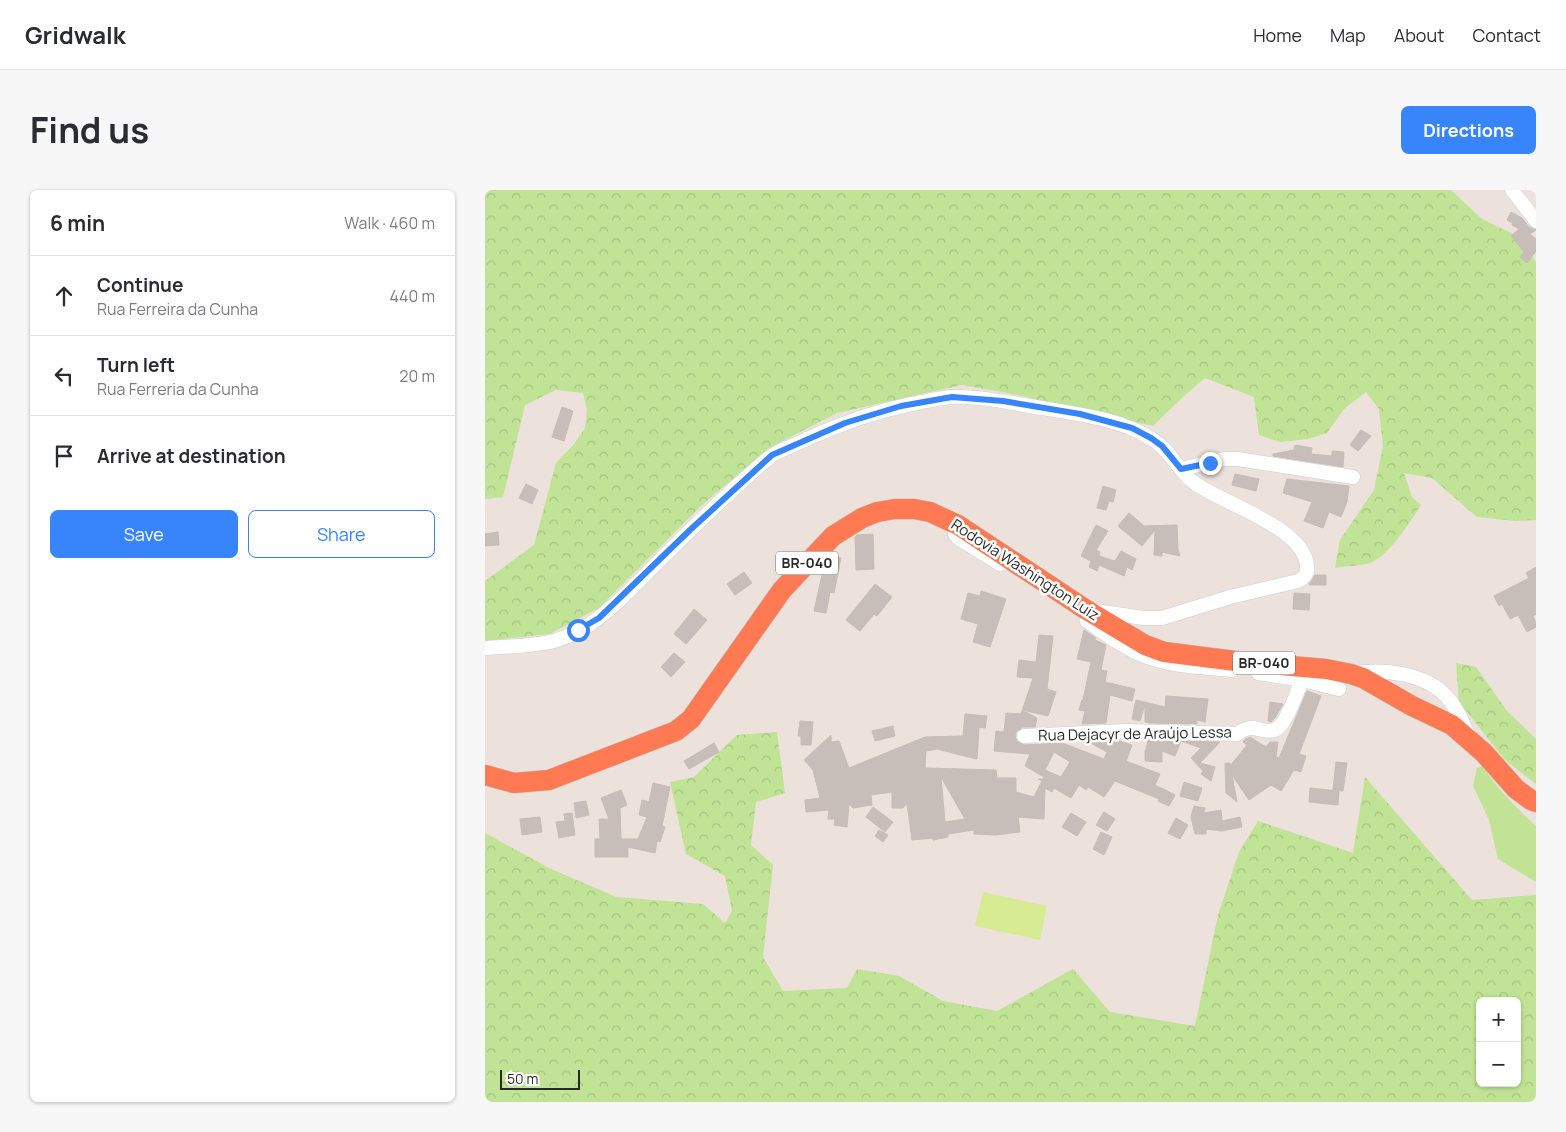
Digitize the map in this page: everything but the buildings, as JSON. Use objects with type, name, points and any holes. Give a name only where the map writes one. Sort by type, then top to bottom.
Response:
[{"type":"highway","name":"Rodovia Washington Luiz","points":[[485,775],[514,782],[549,780],[676,731],[684,726],[701,705],[782,590],[833,536],[862,518],[877,512],[895,509],[914,509],[930,512],[958,525],[977,544],[1145,645],[1165,652],[1243,662],[1273,669],[1326,669],[1412,706],[1452,725],[1484,753],[1516,789],[1536,802]]},
{"type":"street","points":[[1512,190],[1536,222]]},
{"type":"street","points":[[485,648],[553,641],[599,618],[690,530],[772,455],[845,423],[901,406],[952,397],[1003,401],[1080,414],[1132,428],[1162,446],[1195,484],[1279,528],[1289,536],[1305,557],[1308,570],[1305,577],[1298,581],[1161,618],[1144,618],[1085,609]]},
{"type":"street","points":[[1181,469],[1224,459],[1238,459],[1353,477]]},
{"type":"street","points":[[1021,572],[1128,648],[1146,657],[1169,663],[1273,669],[1302,680],[1351,680],[1369,671],[1393,673],[1421,680],[1433,685],[1446,696],[1454,706],[1471,741]]},
{"type":"street","name":"Rua Dejacyr de Araújo Lessa","points":[[1024,736],[1125,731],[1237,734],[1245,729],[1254,728],[1273,731],[1280,727],[1302,680]]},
{"type":"green space","points":[[485,190],[1451,190],[1482,219],[1519,237],[1536,262],[1536,520],[1516,521],[1477,517],[1432,478],[1404,473],[1412,497],[1421,505],[1405,529],[1392,546],[1370,563],[1335,568],[1340,540],[1374,490],[1383,446],[1379,409],[1366,392],[1344,409],[1327,433],[1308,439],[1280,442],[1259,435],[1254,397],[1205,378],[1153,426],[1008,393],[962,385],[837,413],[769,448],[702,505],[599,608],[549,634],[485,641],[485,581],[534,545],[556,463],[574,444],[585,428],[587,410],[583,393],[556,390],[525,405],[503,497],[485,499]]},
{"type":"green space","points":[[1456,663],[1476,667],[1507,711],[1536,739],[1536,784],[1505,760],[1459,702]]},
{"type":"green space","points":[[777,732],[785,793],[756,802],[751,845],[773,865],[763,957],[783,991],[847,988],[857,969],[899,976],[943,1001],[997,1011],[1073,969],[1110,1012],[1195,1026],[1218,915],[1239,852],[1258,821],[1353,853],[1365,777],[1472,900],[1536,895],[1536,1102],[485,1102],[485,833],[549,868],[616,897],[703,904],[725,923],[732,911],[725,876],[686,854],[670,782],[694,777],[737,735]]},
{"type":"green space","points":[[1482,766],[1507,798],[1536,826],[1536,882],[1498,859],[1489,820],[1473,786],[1477,768]]},
{"type":"green space","points":[[983,892],[1047,906],[1040,940],[975,926]]},
{"type":"route","points":[[578,630],[599,618],[690,530],[772,455],[845,423],[901,406],[952,397],[1003,401],[1080,414],[1132,428],[1151,438],[1172,456],[1181,469],[1210,463]]}]
